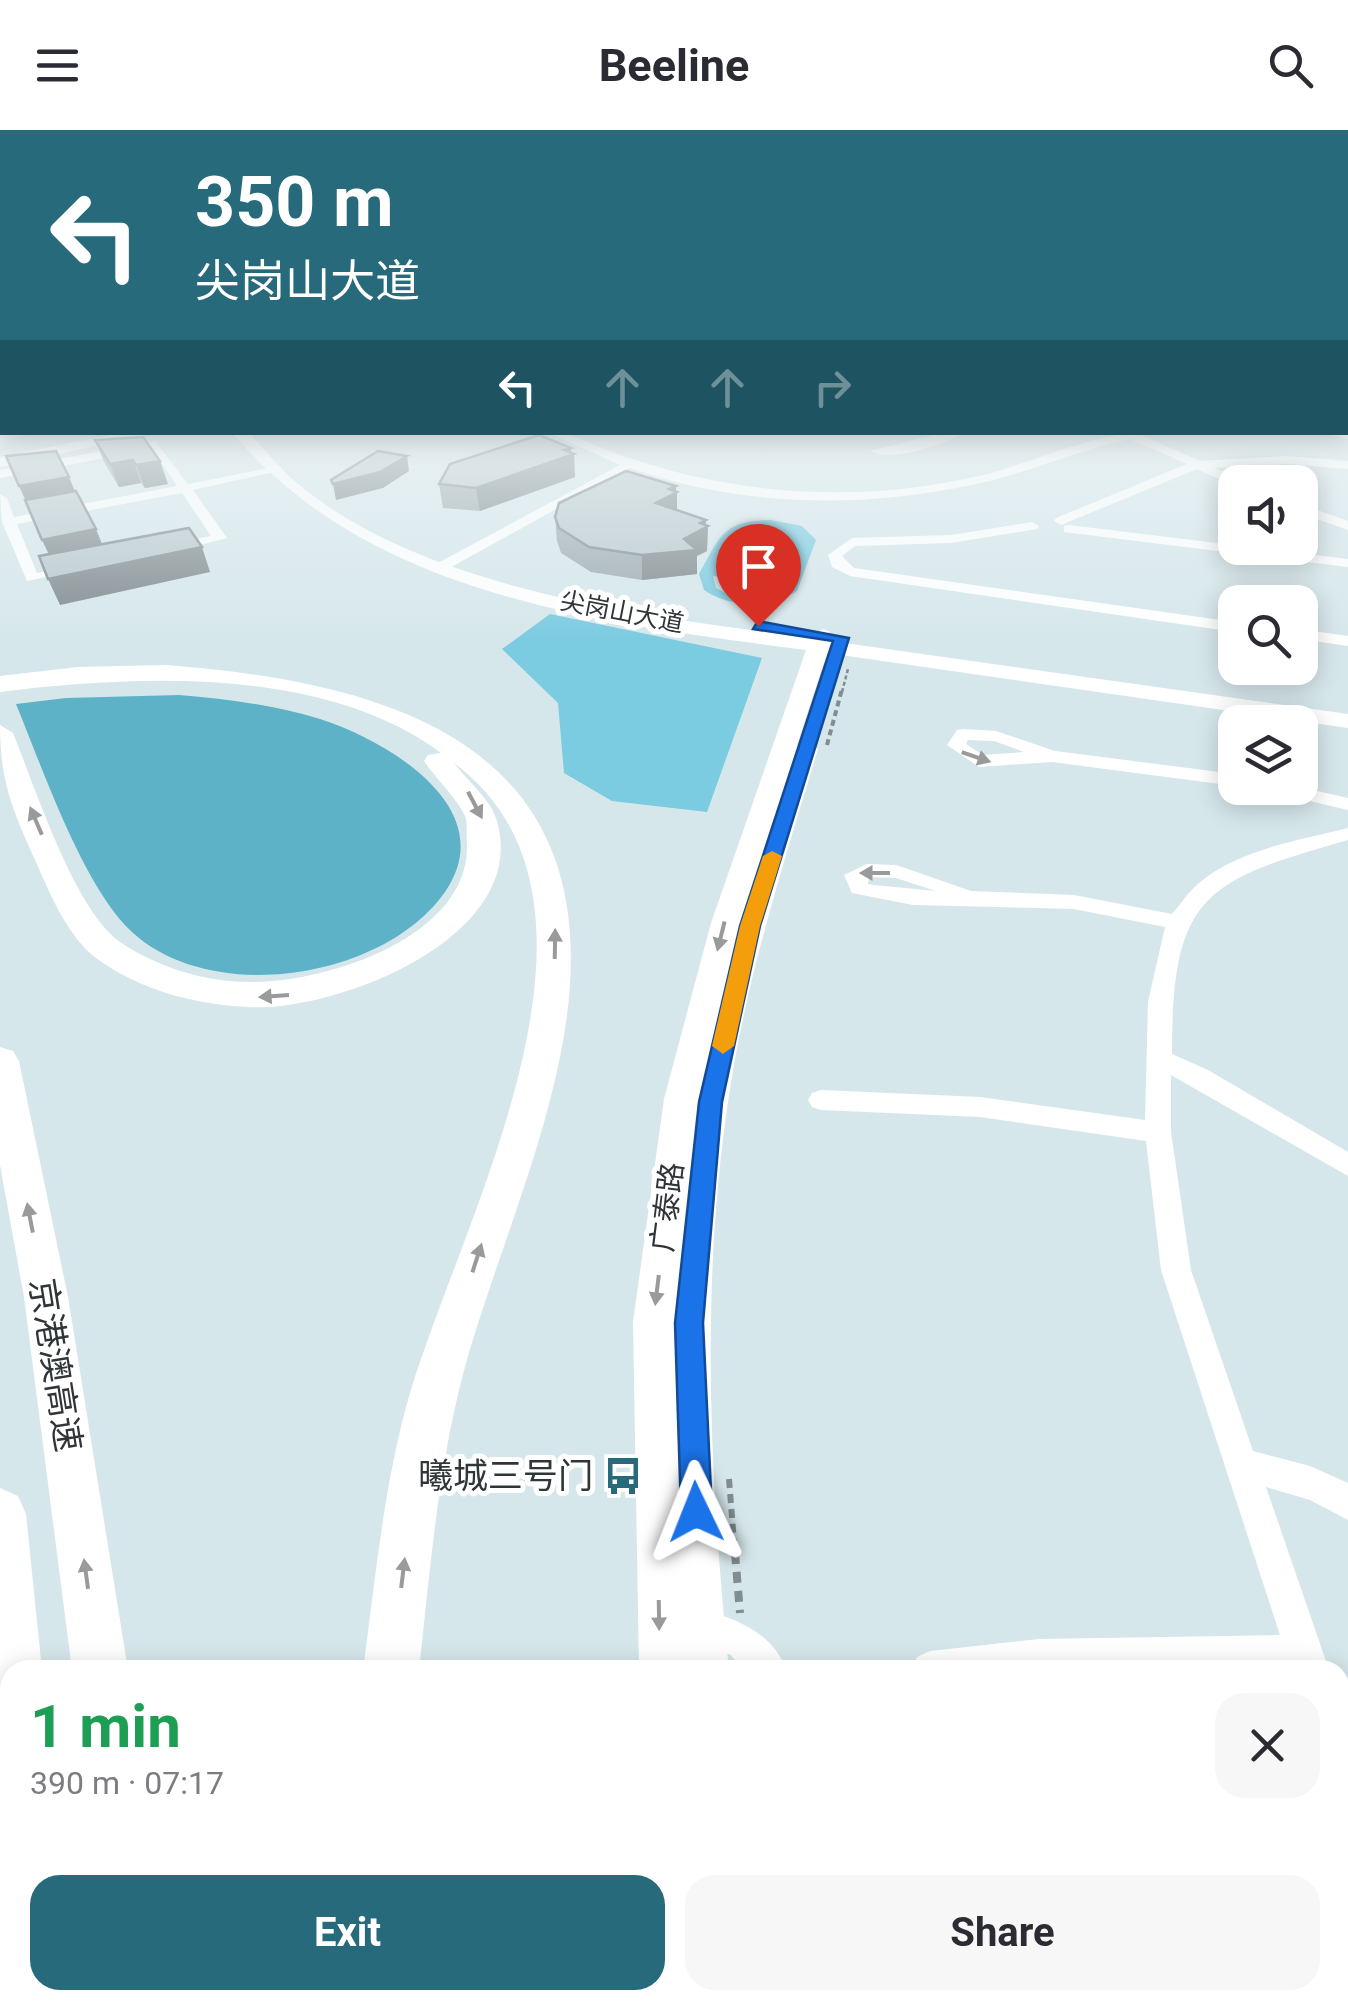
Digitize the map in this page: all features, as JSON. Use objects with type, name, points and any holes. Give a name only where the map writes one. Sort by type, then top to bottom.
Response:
[{"type":"highway","points":[[0,684],[74,674],[192,673],[296,685],[460,752],[515,807],[537,845],[552,887],[556,933],[543,1048],[430,1410],[392,1660]]},
{"type":"highway","points":[[0,696],[70,687],[187,684],[286,696],[381,717],[440,763],[466,789],[480,812],[488,837],[484,866],[472,896],[421,945],[378,970],[288,996],[244,998],[160,977],[105,947],[66,891],[0,733]]},
{"type":"highway","name":"京港澳高速","points":[[0,1061],[46,1297],[99,1660]]},
{"type":"highway","points":[[0,1514],[13,1660]]},
{"type":"main road","name":"尖岗山大道","points":[[263,466],[324,514],[447,564],[574,604],[1348,721]]},
{"type":"main road","name":"尖岗山大道","points":[[284,466],[323,499],[447,564]]},
{"type":"main road","name":"尖岗山大道","points":[[834,645],[1348,710]]},
{"type":"main road","name":"广泰路","points":[[704,1660],[689,1323],[710,1102],[750,926],[834,645]]},
{"type":"main road","name":"广泰路","points":[[663,1660],[653,1322],[680,1098],[724,922],[834,645]]},
{"type":"street","points":[[0,474],[44,466]]},
{"type":"street","points":[[145,554],[220,538],[169,466]]},
{"type":"street","points":[[447,564],[626,467],[688,483],[761,492],[877,494],[979,480],[1025,466]]},
{"type":"street","points":[[1065,525],[1194,466]]},
{"type":"street","points":[[10,522],[268,472]]},
{"type":"street","points":[[0,498],[32,578],[88,566]]},
{"type":"street","points":[[1318,515],[1348,526]]},
{"type":"street","points":[[1218,544],[1065,525],[1043,518],[1032,526],[951,540],[852,542],[835,555],[838,564],[850,572],[1218,626]]},
{"type":"street","points":[[1318,525],[1331,520]]},
{"type":"street","points":[[1318,558],[1348,563]]},
{"type":"street","points":[[1318,637],[1348,641]]},
{"type":"street","points":[[1052,756],[1218,778]]},
{"type":"street","points":[[1318,797],[1348,804]]},
{"type":"street","points":[[1306,1660],[1176,1270],[1158,1132],[1160,1002],[1177,923],[1205,888],[1228,873],[1273,855],[1348,834]]},
{"type":"street","points":[[968,898],[1089,903],[1177,923]]},
{"type":"street","points":[[1162,1060],[1199,1077],[1348,1165]]},
{"type":"street","points":[[822,1100],[980,1107],[1158,1132]]},
{"type":"street","points":[[1240,1465],[1302,1479],[1330,1489],[1348,1503]]},
{"type":"street","points":[[701,1626],[743,1640],[763,1660]]},
{"type":"street","points":[[1021,1660],[1173,1660]]},
{"type":"path","points":[[822,762],[834,645]]},
{"type":"path","points":[[729,1477],[743,1640]]},
{"type":"shaded area","points":[[755,521],[802,526],[816,540],[797,591],[775,601],[750,604],[726,600],[704,590],[699,574],[718,540],[733,527]],"holes":[[[713,576],[786,584],[770,595],[743,597],[716,588]]]},
{"type":"shaded area","points":[[550,614],[762,658],[707,812],[612,801],[564,773],[558,703],[502,649]]},
{"type":"shaded area","points":[[179,695],[250,703],[320,719],[376,743],[404,761],[429,782],[448,806],[459,832],[459,861],[445,892],[417,922],[382,945],[340,962],[296,972],[250,975],[206,969],[166,955],[132,932],[114,912],[81,857],[16,704],[66,698]]},
{"type":"building","points":[[10,466],[63,466],[69,477],[19,486]]},
{"type":"building","points":[[354,466],[391,466],[333,484],[331,480]]},
{"type":"building","points":[[449,466],[540,466],[476,488],[439,484]]},
{"type":"building","points":[[626,471],[676,486],[669,489],[677,492],[656,503],[706,520],[700,523],[708,526],[684,539],[697,550],[642,555],[589,547],[559,528],[555,517],[559,503]]},
{"type":"building","points":[[76,491],[96,529],[42,540],[25,500]]},
{"type":"building","points":[[189,528],[202,547],[48,579],[39,556]]},
{"type":"slow traffic","points":[[723,1046],[750,926],[772,856]]},
{"type":"place","name":"曦城三号门","points":[[623,1476]]},
{"type":"route","points":[[696,1512],[689,1323],[710,1102],[750,926],[842,638],[758,626]]}]
